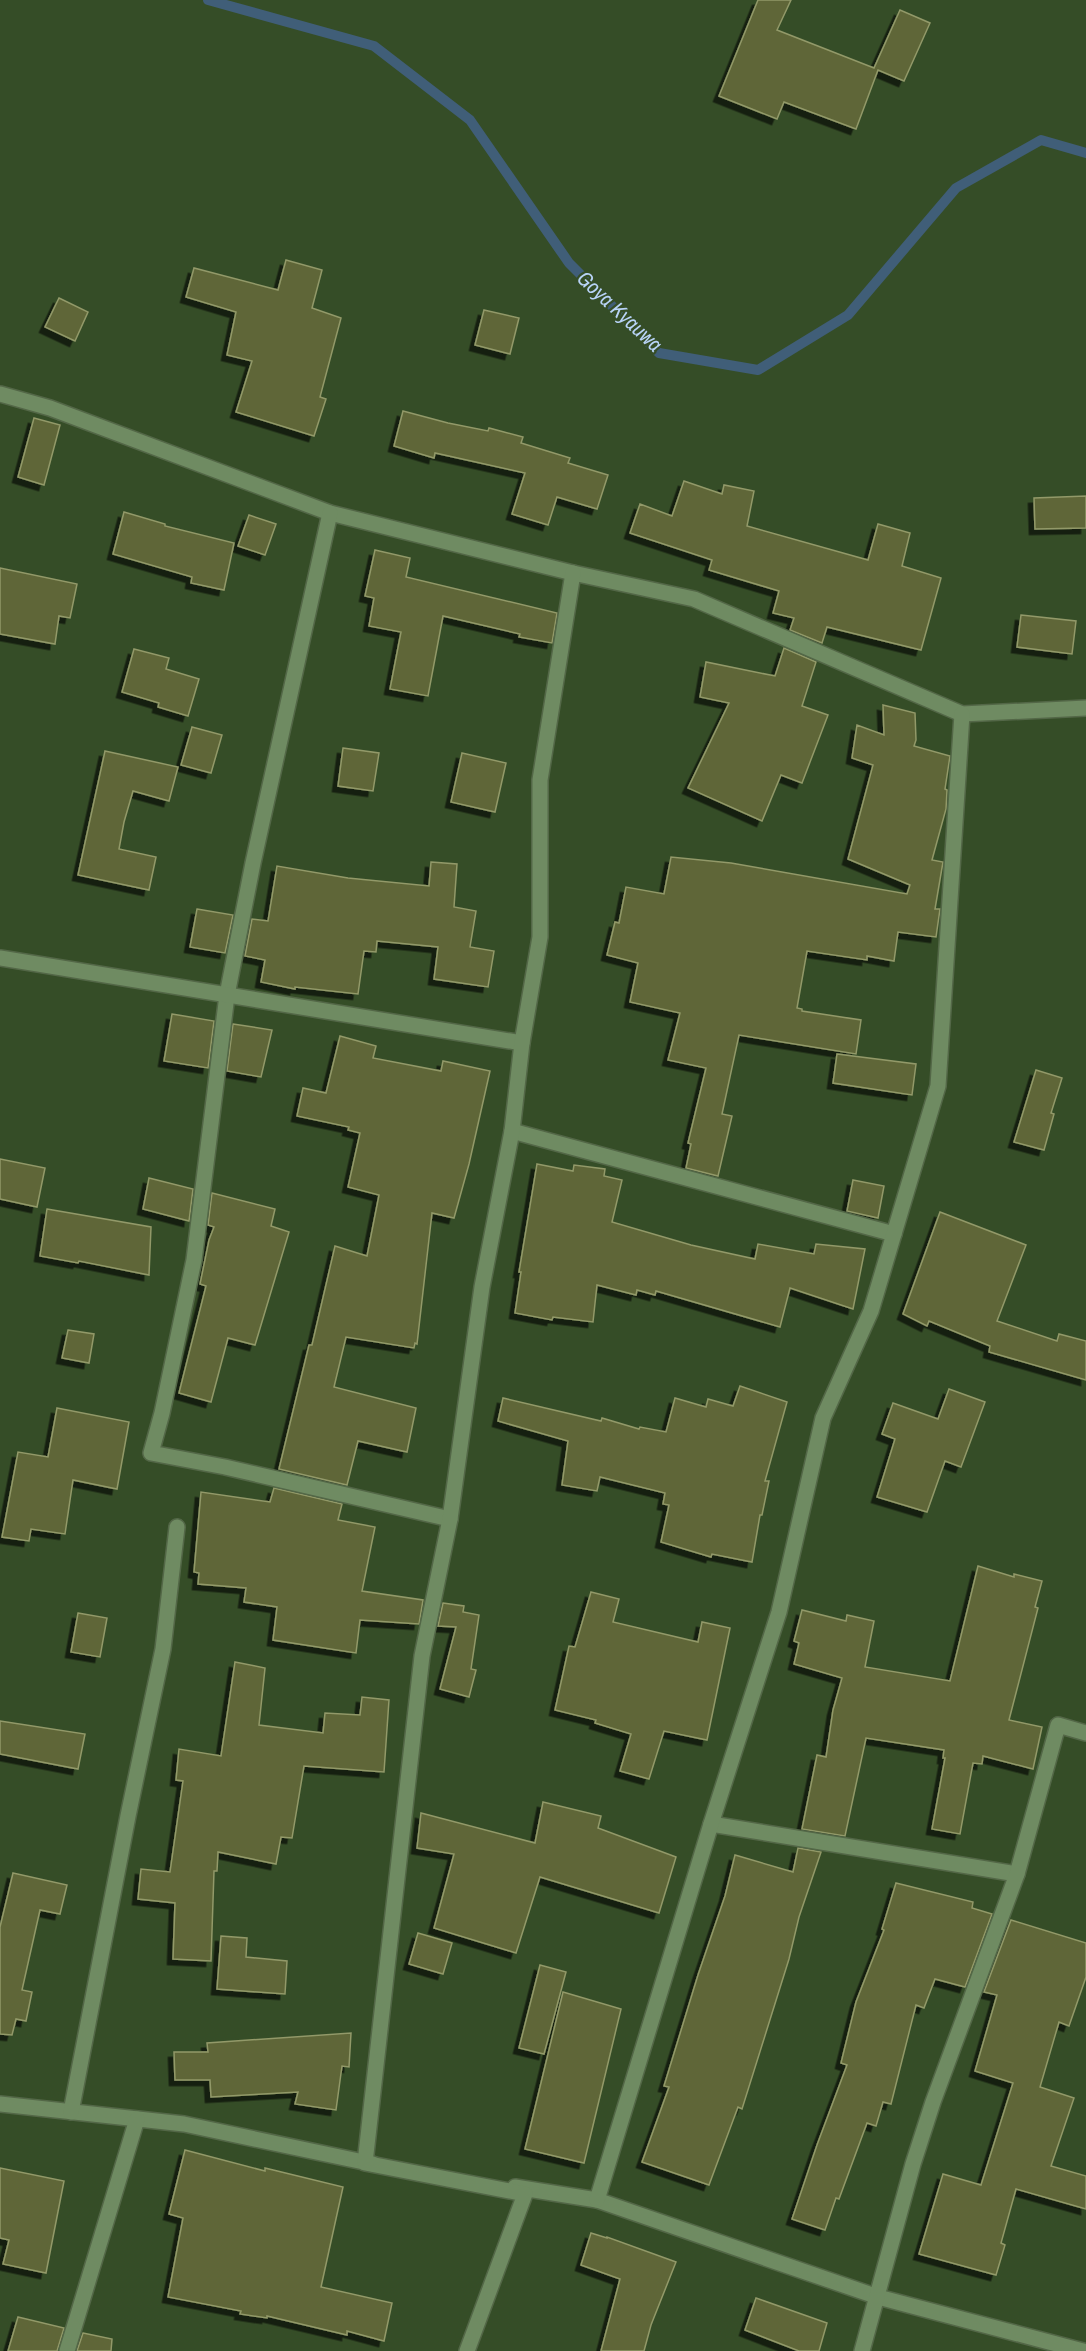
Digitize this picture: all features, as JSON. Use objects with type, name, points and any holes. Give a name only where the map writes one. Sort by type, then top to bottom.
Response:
[{"type":"street","points":[[0,394],[50,408],[330,513],[573,573],[694,599],[962,714],[1086,708]]},
{"type":"street","points":[[330,513],[253,863],[227,995],[194,1260],[162,1413],[151,1453],[225,1467],[450,1519]]},
{"type":"street","points":[[365,2163],[422,1656],[450,1519],[482,1287],[512,1131],[522,1043],[540,937],[540,780],[573,573]]},
{"type":"street","points":[[597,2200],[711,1824],[779,1612],[823,1418],[871,1311],[938,1086],[962,714]]},
{"type":"street","points":[[0,958],[522,1043]]},
{"type":"street","points":[[512,1131],[894,1234]]},
{"type":"street","points":[[71,2112],[163,1648],[177,1527]]},
{"type":"street","points":[[862,2351],[913,2164],[933,2102],[1017,1874],[1058,1725],[1086,1733]]},
{"type":"street","points":[[711,1824],[1017,1874]]},
{"type":"street","points":[[0,2104],[184,2124],[365,2163],[525,2194],[467,2351]]},
{"type":"street","points":[[67,2351],[137,2119]]},
{"type":"street","points":[[365,2163],[597,2200],[878,2297],[1083,2351]]},
{"type":"building","points":[[758,0],[791,0],[777,30],[874,68],[900,10],[930,23],[904,81],[878,70],[856,129],[784,102],[777,119],[719,96]]},
{"type":"building","points":[[286,260],[322,270],[312,308],[341,318],[320,397],[326,399],[314,436],[236,412],[252,361],[227,355],[236,312],[186,297],[194,268],[278,290]]},
{"type":"building","points":[[59,298],[88,312],[75,341],[45,327]]},
{"type":"building","points":[[484,310],[519,318],[510,354],[475,345]]},
{"type":"building","points":[[403,411],[448,423],[488,431],[489,428],[523,437],[521,443],[570,458],[568,463],[608,475],[597,509],[557,497],[548,525],[512,514],[525,473],[435,453],[434,458],[394,446]]},
{"type":"building","points":[[34,418],[60,425],[44,485],[18,477]]},
{"type":"building","points":[[684,481],[722,494],[724,485],[754,491],[747,526],[868,560],[878,524],[910,533],[902,566],[941,578],[921,650],[827,627],[822,643],[790,630],[794,618],[773,613],[779,591],[709,570],[712,560],[630,533],[640,504],[672,516]]},
{"type":"building","points":[[1086,496],[1086,528],[1035,529],[1034,498]]},
{"type":"building","points":[[124,512],[165,524],[165,526],[234,543],[224,590],[191,583],[192,577],[113,554]]},
{"type":"building","points":[[249,515],[276,524],[265,555],[238,546]]},
{"type":"building","points":[[375,550],[410,558],[406,577],[557,613],[552,643],[519,637],[520,634],[443,616],[428,696],[390,689],[401,632],[369,626],[374,598],[365,596]]},
{"type":"building","points":[[0,568],[77,584],[70,618],[59,616],[55,644],[0,634]]},
{"type":"building","points":[[1021,615],[1076,621],[1072,654],[1017,647]]},
{"type":"building","points":[[784,648],[816,662],[802,706],[828,715],[802,783],[781,775],[762,821],[688,788],[729,703],[700,697],[706,662],[775,676]]},
{"type":"building","points":[[134,649],[169,658],[166,669],[199,679],[188,716],[158,707],[159,703],[122,692]]},
{"type":"building","points":[[883,705],[915,713],[916,740],[914,746],[950,756],[945,789],[947,790],[946,809],[932,860],[943,862],[935,909],[940,909],[936,937],[898,932],[894,961],[867,956],[867,960],[807,951],[797,1008],[802,1011],[861,1020],[856,1054],[739,1035],[722,1114],[732,1116],[718,1176],[686,1168],[691,1144],[688,1143],[706,1068],[668,1060],[680,1013],[630,1002],[638,963],[607,955],[615,922],[619,923],[626,887],[664,894],[671,857],[731,863],[907,894],[910,885],[848,859],[873,765],[852,758],[857,725],[884,735]]},
{"type":"building","points":[[192,727],[222,735],[211,773],[181,765]]},
{"type":"building","points":[[343,748],[379,753],[373,791],[338,786]]},
{"type":"building","points":[[105,751],[178,767],[169,801],[133,791],[124,822],[119,849],[156,857],[149,890],[78,875]]},
{"type":"building","points":[[462,753],[506,763],[495,812],[451,802]]},
{"type":"building","points":[[431,862],[457,864],[454,907],[476,911],[470,947],[494,951],[488,987],[434,979],[438,947],[377,941],[376,952],[364,951],[358,994],[295,987],[295,989],[261,982],[265,960],[245,956],[252,919],[268,921],[277,866],[348,878],[429,886]]},
{"type":"building","points":[[197,909],[233,915],[225,953],[190,947]]},
{"type":"building","points":[[172,1014],[214,1021],[208,1068],[164,1061]]},
{"type":"building","points":[[233,1024],[272,1030],[261,1077],[227,1071]]},
{"type":"building","points":[[340,1036],[376,1046],[373,1058],[441,1071],[443,1061],[490,1071],[454,1218],[432,1213],[417,1344],[415,1343],[414,1348],[346,1337],[334,1387],[416,1408],[407,1452],[358,1441],[347,1485],[279,1469],[309,1345],[312,1345],[335,1246],[367,1256],[379,1195],[348,1187],[360,1133],[348,1130],[349,1127],[297,1116],[303,1088],[326,1093]]},
{"type":"building","points":[[837,1054],[916,1064],[912,1095],[833,1083]]},
{"type":"building","points":[[1036,1070],[1062,1078],[1051,1113],[1054,1114],[1044,1150],[1014,1142]]},
{"type":"building","points":[[0,1159],[45,1168],[37,1207],[0,1199]]},
{"type":"building","points":[[537,1164],[573,1171],[574,1165],[605,1169],[604,1176],[622,1180],[612,1222],[691,1245],[755,1259],[758,1244],[814,1254],[816,1244],[865,1249],[853,1309],[790,1288],[780,1327],[656,1291],[655,1295],[637,1290],[636,1295],[597,1285],[593,1322],[553,1317],[552,1320],[515,1313],[521,1272],[519,1272]]},
{"type":"building","points":[[149,1178],[193,1189],[189,1221],[143,1209]]},
{"type":"building","points":[[853,1180],[884,1186],[878,1218],[847,1211]]},
{"type":"building","points":[[212,1193],[275,1209],[271,1226],[289,1232],[255,1345],[228,1338],[211,1402],[179,1393],[206,1286],[200,1284],[214,1227],[208,1225]]},
{"type":"building","points":[[47,1209],[151,1227],[149,1275],[40,1256]]},
{"type":"building","points":[[940,1212],[1026,1245],[997,1321],[1057,1341],[1059,1334],[1086,1341],[1086,1380],[989,1352],[990,1346],[929,1321],[927,1326],[903,1314]]},
{"type":"building","points":[[68,1330],[94,1334],[89,1363],[62,1358]]},
{"type":"building","points":[[740,1386],[787,1402],[765,1481],[769,1481],[762,1515],[760,1515],[752,1562],[712,1554],[711,1557],[661,1542],[669,1505],[663,1504],[665,1493],[600,1477],[597,1491],[562,1485],[568,1441],[498,1421],[503,1398],[601,1421],[602,1418],[639,1429],[640,1427],[666,1432],[675,1398],[706,1407],[708,1399],[733,1406]]},
{"type":"building","points":[[949,1389],[985,1402],[961,1467],[945,1461],[927,1512],[877,1497],[895,1439],[882,1434],[893,1403],[938,1419]]},
{"type":"building","points":[[57,1408],[129,1422],[117,1489],[73,1480],[65,1534],[31,1529],[29,1541],[2,1537],[18,1452],[48,1457]]},
{"type":"building","points":[[274,1488],[342,1504],[338,1520],[375,1527],[362,1591],[423,1600],[419,1624],[360,1620],[356,1653],[273,1640],[277,1607],[244,1602],[246,1588],[198,1584],[199,1573],[194,1572],[201,1492],[270,1502]]},
{"type":"building","points":[[978,1566],[1014,1577],[1014,1574],[1042,1581],[1035,1607],[1038,1608],[1009,1720],[1042,1727],[1033,1769],[983,1756],[982,1764],[973,1763],[960,1834],[932,1829],[945,1758],[943,1758],[944,1750],[866,1738],[845,1836],[802,1829],[817,1755],[826,1757],[833,1710],[842,1678],[794,1664],[799,1643],[794,1641],[802,1610],[846,1621],[847,1615],[874,1621],[865,1667],[950,1681]]},
{"type":"building","points":[[591,1592],[619,1599],[613,1622],[698,1642],[702,1622],[730,1628],[707,1740],[664,1731],[649,1779],[620,1771],[631,1734],[595,1723],[596,1720],[555,1710],[569,1646],[575,1647]]},
{"type":"building","points":[[443,1603],[464,1606],[463,1612],[479,1615],[471,1669],[476,1670],[469,1697],[440,1689],[456,1627],[438,1626]]},
{"type":"building","points":[[78,1613],[107,1618],[100,1657],[71,1652]]},
{"type":"building","points":[[235,1662],[265,1668],[259,1725],[323,1733],[325,1713],[360,1715],[362,1697],[389,1700],[384,1772],[304,1766],[292,1838],[281,1837],[276,1864],[218,1852],[217,1871],[214,1871],[211,1961],[173,1959],[175,1903],[138,1899],[141,1869],[170,1872],[183,1781],[176,1780],[179,1749],[221,1756]]},
{"type":"building","points":[[0,1721],[85,1734],[78,1769],[0,1754]]},
{"type":"building","points":[[543,1802],[601,1816],[598,1828],[676,1857],[659,1913],[540,1877],[516,1953],[434,1928],[454,1854],[417,1848],[421,1813],[535,1843]]},
{"type":"building","points":[[798,1848],[821,1852],[799,1917],[789,1959],[742,2109],[738,2107],[709,2185],[642,2162],[669,2087],[664,2086],[725,1896],[735,1855],[793,1872]]},
{"type":"building","points":[[13,1873],[67,1885],[60,1914],[40,1910],[22,1990],[32,1992],[26,2021],[16,2019],[12,2035],[0,2034],[0,1927]]},
{"type":"building","points":[[896,1883],[973,1902],[972,1908],[992,1914],[965,1987],[935,1979],[924,2008],[916,2005],[891,2104],[883,2102],[876,2126],[867,2123],[825,2230],[792,2219],[847,2065],[841,2063],[856,2002],[884,1930],[882,1929]]},
{"type":"building","points":[[1011,1920],[1086,1943],[1086,1977],[1069,2026],[1059,2022],[1040,2087],[1074,2098],[1051,2166],[1086,2176],[1086,2209],[1016,2189],[1001,2243],[1005,2245],[996,2275],[919,2254],[943,2174],[981,2185],[1013,2083],[975,2071],[997,1995],[984,1992]]},
{"type":"building","points":[[418,1933],[452,1943],[443,1974],[409,1964]]},
{"type":"building","points":[[221,1936],[247,1938],[246,1957],[287,1961],[285,1994],[217,1989]]},
{"type":"building","points":[[540,1965],[566,1972],[544,2054],[519,2048]]},
{"type":"building","points":[[563,1992],[621,2009],[584,2163],[525,2149]]},
{"type":"building","points":[[351,2033],[349,2067],[342,2066],[336,2110],[295,2104],[298,2092],[211,2097],[210,2080],[175,2080],[174,2052],[208,2052],[207,2043]]},
{"type":"building","points":[[185,2150],[265,2171],[265,2168],[343,2187],[321,2287],[392,2303],[384,2341],[347,2331],[347,2335],[267,2316],[267,2318],[240,2314],[241,2311],[168,2297],[183,2218],[169,2214]]},
{"type":"building","points":[[0,2168],[64,2181],[46,2273],[3,2264],[9,2240],[0,2238]]},
{"type":"building","points":[[591,2233],[676,2262],[651,2325],[644,2351],[601,2351],[620,2279],[581,2265]]},
{"type":"building","points":[[756,2298],[827,2323],[819,2351],[799,2351],[745,2330]]},
{"type":"building","points":[[18,2317],[64,2328],[57,2351],[8,2351]]},
{"type":"building","points":[[83,2333],[112,2339],[111,2351],[77,2351]]},
{"type":"waterway","name":"Goya Kyauwa","points":[[208,0],[374,46],[470,120],[569,263],[659,353],[758,370],[848,315],[956,188],[1041,140],[1086,153]]}]
